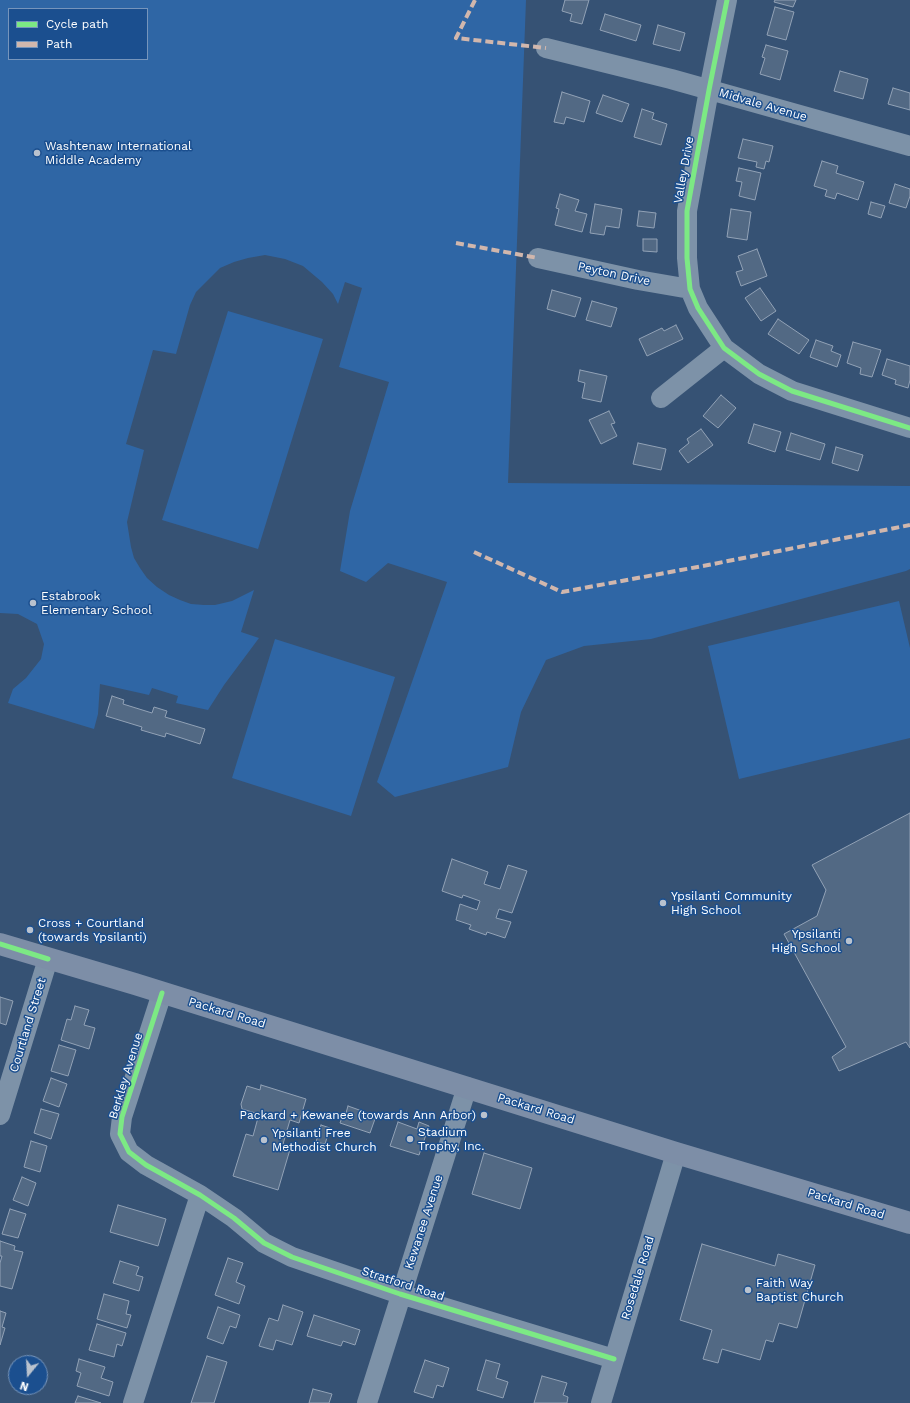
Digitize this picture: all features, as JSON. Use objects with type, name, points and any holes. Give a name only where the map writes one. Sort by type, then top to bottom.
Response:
[{"type":"main road","name":"Packard Road","points":[[0,944],[467,1087],[676,1153],[910,1223]]},
{"type":"street","name":"Valley Drive","points":[[727,0],[687,211],[687,258],[690,289],[698,308],[724,348],[759,374],[792,391],[910,428]]},
{"type":"street","name":"Midvale Avenue","points":[[546,48],[709,90],[910,146]]},
{"type":"street","name":"Peyton Drive","points":[[538,258],[638,280],[690,289]]},
{"type":"street","points":[[661,398],[724,348]]},
{"type":"street","name":"Courtland Street","points":[[0,1115],[48,959]]},
{"type":"street","name":"Berkley Avenue","points":[[162,993],[122,1117],[120,1134],[129,1152],[146,1165],[200,1195]]},
{"type":"street","name":"Kewanee Avenue","points":[[367,1403],[400,1294],[467,1087]]},
{"type":"street","name":"Rosedale Road","points":[[601,1403],[676,1153]]},
{"type":"street","points":[[133,1403],[200,1195]]},
{"type":"street","name":"Stratford Road","points":[[200,1195],[234,1218],[264,1243],[292,1257],[400,1294],[614,1359]]},
{"type":"shaded area","points":[[0,0],[526,0],[508,483],[910,486],[910,569],[651,639],[584,646],[546,660],[521,712],[508,767],[395,797],[377,782],[447,582],[388,563],[366,582],[340,571],[350,511],[389,382],[339,367],[362,288],[345,282],[338,304],[333,294],[322,282],[303,266],[285,259],[265,255],[234,262],[220,268],[196,292],[190,305],[176,354],[153,350],[126,444],[144,450],[127,522],[134,558],[140,568],[147,578],[157,587],[169,595],[191,604],[215,605],[232,601],[254,590],[241,632],[259,638],[224,685],[208,710],[176,703],[178,696],[152,688],[149,695],[100,684],[98,714],[94,729],[8,703],[13,689],[26,678],[41,659],[44,644],[37,624],[18,614],[0,613]]},
{"type":"shaded area","points":[[228,311],[323,339],[258,549],[162,520]]},
{"type":"shaded area","points":[[899,601],[910,648],[910,738],[739,779],[708,646]]},
{"type":"shaded area","points":[[275,639],[395,677],[351,816],[232,778]]},
{"type":"building","points":[[565,0],[589,0],[582,24],[570,21],[572,14],[562,11]]},
{"type":"building","points":[[775,0],[796,0],[793,7],[774,2]]},
{"type":"building","points":[[775,7],[794,12],[786,40],[767,35]]},
{"type":"building","points":[[605,14],[641,25],[636,41],[600,30]]},
{"type":"building","points":[[658,25],[685,33],[680,51],[653,44]]},
{"type":"building","points":[[766,45],[788,51],[780,80],[760,74],[765,58],[762,57]]},
{"type":"building","points":[[840,71],[868,79],[863,99],[834,91]]},
{"type":"building","points":[[893,88],[910,93],[910,110],[888,104]]},
{"type":"building","points":[[562,92],[590,101],[584,122],[566,117],[564,124],[554,122]]},
{"type":"building","points":[[603,95],[629,104],[622,122],[596,113]]},
{"type":"building","points":[[642,109],[654,113],[652,119],[667,124],[661,145],[634,137]]},
{"type":"building","points":[[743,139],[773,146],[769,162],[766,161],[764,169],[756,167],[757,162],[738,158]]},
{"type":"building","points":[[822,161],[838,166],[836,173],[864,182],[858,200],[837,193],[835,199],[825,196],[827,190],[814,186]]},
{"type":"building","points":[[739,168],[761,173],[755,200],[739,196],[742,182],[736,181]]},
{"type":"building","points":[[895,184],[910,189],[910,196],[906,208],[889,203]]},
{"type":"building","points":[[560,194],[579,200],[575,211],[587,214],[582,232],[555,225],[559,209],[556,208]]},
{"type":"building","points":[[871,202],[885,206],[881,218],[868,214]]},
{"type":"building","points":[[595,204],[622,209],[619,228],[606,226],[604,235],[590,233]]},
{"type":"building","points":[[731,209],[751,212],[747,240],[727,237]]},
{"type":"building","points":[[639,211],[656,213],[654,228],[637,226]]},
{"type":"building","points":[[643,239],[657,239],[657,252],[643,251]]},
{"type":"building","points":[[757,249],[767,276],[741,286],[736,272],[743,270],[738,256]]},
{"type":"building","points":[[760,288],[776,311],[761,321],[745,298]]},
{"type":"building","points":[[552,290],[581,298],[575,317],[547,309]]},
{"type":"building","points":[[592,301],[617,308],[611,327],[586,320]]},
{"type":"building","points":[[778,319],[809,340],[799,354],[768,334]]},
{"type":"building","points":[[676,325],[683,339],[647,356],[639,339],[662,328],[664,331]]},
{"type":"building","points":[[816,340],[833,346],[831,351],[841,355],[837,367],[810,357]]},
{"type":"building","points":[[853,342],[881,350],[872,377],[860,374],[861,368],[847,363]]},
{"type":"building","points":[[887,359],[910,366],[910,380],[908,388],[895,384],[896,380],[882,375]]},
{"type":"building","points":[[580,370],[607,376],[601,402],[582,398],[585,383],[578,381]]},
{"type":"building","points":[[721,395],[736,408],[718,428],[703,416]]},
{"type":"building","points":[[609,411],[615,423],[611,424],[617,436],[601,444],[589,420]]},
{"type":"building","points":[[754,424],[781,432],[775,452],[748,443]]},
{"type":"building","points":[[701,429],[713,445],[688,463],[679,451],[689,443],[687,439]]},
{"type":"building","points":[[791,433],[825,444],[820,460],[786,450]]},
{"type":"building","points":[[638,443],[666,449],[661,470],[633,464]]},
{"type":"building","points":[[836,447],[863,455],[858,471],[832,463]]},
{"type":"building","points":[[112,696],[124,700],[123,704],[152,713],[154,707],[167,711],[165,717],[205,729],[200,744],[166,733],[165,737],[141,730],[142,727],[106,716]]},
{"type":"building","name":"Ypsilanti High School","points":[[910,813],[910,1048],[906,1042],[839,1071],[832,1057],[846,1047],[784,934],[817,916],[826,890],[812,865]]},
{"type":"building","points":[[452,859],[488,872],[484,884],[500,889],[508,865],[527,871],[512,913],[499,909],[496,918],[511,922],[505,938],[487,932],[486,935],[469,929],[471,925],[456,920],[460,904],[477,910],[480,901],[463,895],[462,898],[442,891]]},
{"type":"building","points":[[0,997],[13,1001],[6,1025],[0,1023]]},
{"type":"building","points":[[75,1006],[89,1010],[84,1025],[95,1028],[89,1049],[61,1040],[67,1019],[71,1020]]},
{"type":"building","points":[[59,1045],[76,1050],[68,1076],[51,1071]]},
{"type":"building","points":[[51,1078],[67,1084],[59,1107],[43,1101]]},
{"type":"building","name":"Ypsilanti Free Methodist Church","points":[[261,1085],[306,1099],[299,1123],[290,1120],[283,1144],[291,1146],[278,1190],[233,1176],[246,1134],[253,1136],[259,1114],[242,1109],[241,1104],[247,1086],[260,1090]]},
{"type":"building","points":[[348,1106],[376,1116],[370,1133],[340,1123]]},
{"type":"building","points":[[41,1109],[59,1114],[51,1139],[34,1133]]},
{"type":"building","points":[[398,1122],[417,1129],[419,1122],[429,1126],[419,1155],[390,1146]]},
{"type":"building","points":[[321,1125],[330,1128],[325,1144],[316,1142]]},
{"type":"building","points":[[31,1141],[47,1146],[40,1172],[24,1167]]},
{"type":"building","points":[[484,1153],[532,1168],[520,1209],[472,1194]]},
{"type":"building","points":[[22,1177],[36,1183],[28,1206],[13,1200]]},
{"type":"building","points":[[118,1205],[166,1219],[158,1246],[110,1232]]},
{"type":"building","points":[[10,1209],[26,1214],[18,1238],[2,1234]]},
{"type":"building","points":[[0,1241],[15,1246],[14,1250],[23,1252],[12,1289],[0,1286],[0,1263],[2,1256],[0,1256]]},
{"type":"building","name":"Faith Way Baptist Church","points":[[702,1244],[775,1266],[778,1254],[815,1265],[797,1328],[779,1323],[773,1342],[766,1340],[760,1360],[722,1349],[718,1363],[703,1359],[712,1330],[680,1320]]},
{"type":"building","points":[[228,1258],[243,1263],[236,1282],[245,1286],[239,1304],[215,1295]]},
{"type":"building","points":[[120,1261],[139,1267],[136,1275],[143,1277],[139,1291],[113,1283]]},
{"type":"building","points":[[104,1294],[129,1301],[126,1314],[131,1315],[127,1328],[97,1319]]},
{"type":"building","points":[[283,1305],[303,1312],[292,1345],[276,1340],[273,1350],[259,1346],[269,1318],[278,1321]]},
{"type":"building","points":[[218,1307],[240,1315],[236,1328],[230,1326],[223,1344],[207,1338]]},
{"type":"building","points":[[0,1311],[6,1313],[2,1327],[5,1328],[0,1345]]},
{"type":"building","points":[[314,1315],[360,1330],[355,1345],[343,1341],[341,1346],[307,1336]]},
{"type":"building","points":[[97,1324],[126,1333],[122,1346],[117,1344],[114,1357],[89,1350]]},
{"type":"building","points":[[207,1356],[227,1362],[214,1403],[191,1403]]},
{"type":"building","points":[[79,1359],[105,1367],[101,1378],[113,1382],[109,1396],[77,1386],[81,1373],[76,1371]]},
{"type":"building","points":[[425,1360],[449,1368],[443,1387],[437,1385],[433,1398],[414,1392]]},
{"type":"building","points":[[486,1360],[500,1364],[496,1378],[508,1382],[503,1398],[477,1390]]},
{"type":"building","points":[[542,1376],[567,1383],[563,1395],[568,1397],[567,1403],[534,1403]]},
{"type":"building","points":[[313,1389],[332,1394],[329,1403],[309,1403]]},
{"type":"building","points":[[78,1396],[101,1403],[75,1403]]},
{"type":"marked path","points":[[475,0],[456,38],[546,48]]},
{"type":"marked path","points":[[456,243],[538,258]]},
{"type":"marked path","points":[[474,552],[562,592],[910,525]]},
{"type":"cycle path","points":[[727,0],[687,211],[687,258],[690,289],[698,308],[724,348],[759,374],[792,391],[910,428]]},
{"type":"cycle path","points":[[0,944],[48,959]]},
{"type":"cycle path","points":[[162,993],[122,1117],[120,1134],[129,1152],[146,1165],[200,1195],[234,1218],[264,1243],[292,1257],[400,1294],[614,1359]]},
{"type":"place","name":"Washtenaw International Middle Academy","points":[[37,153]]},
{"type":"place","name":"Estabrook Elementary School","points":[[33,603]]},
{"type":"place","name":"Ypsilanti Community High School","points":[[663,903]]},
{"type":"place","name":"Cross + Courtland (towards Ypsilanti)","points":[[30,930]]},
{"type":"place","name":"Ypsilanti High School","points":[[849,941]]},
{"type":"place","name":"Packard + Kewanee (towards Ann Arbor)","points":[[484,1115]]},
{"type":"place","name":"Stadium Trophy, Inc.","points":[[410,1139]]},
{"type":"place","name":"Ypsilanti Free Methodist Church","points":[[264,1140]]},
{"type":"place","name":"Faith Way Baptist Church","points":[[748,1290]]}]
